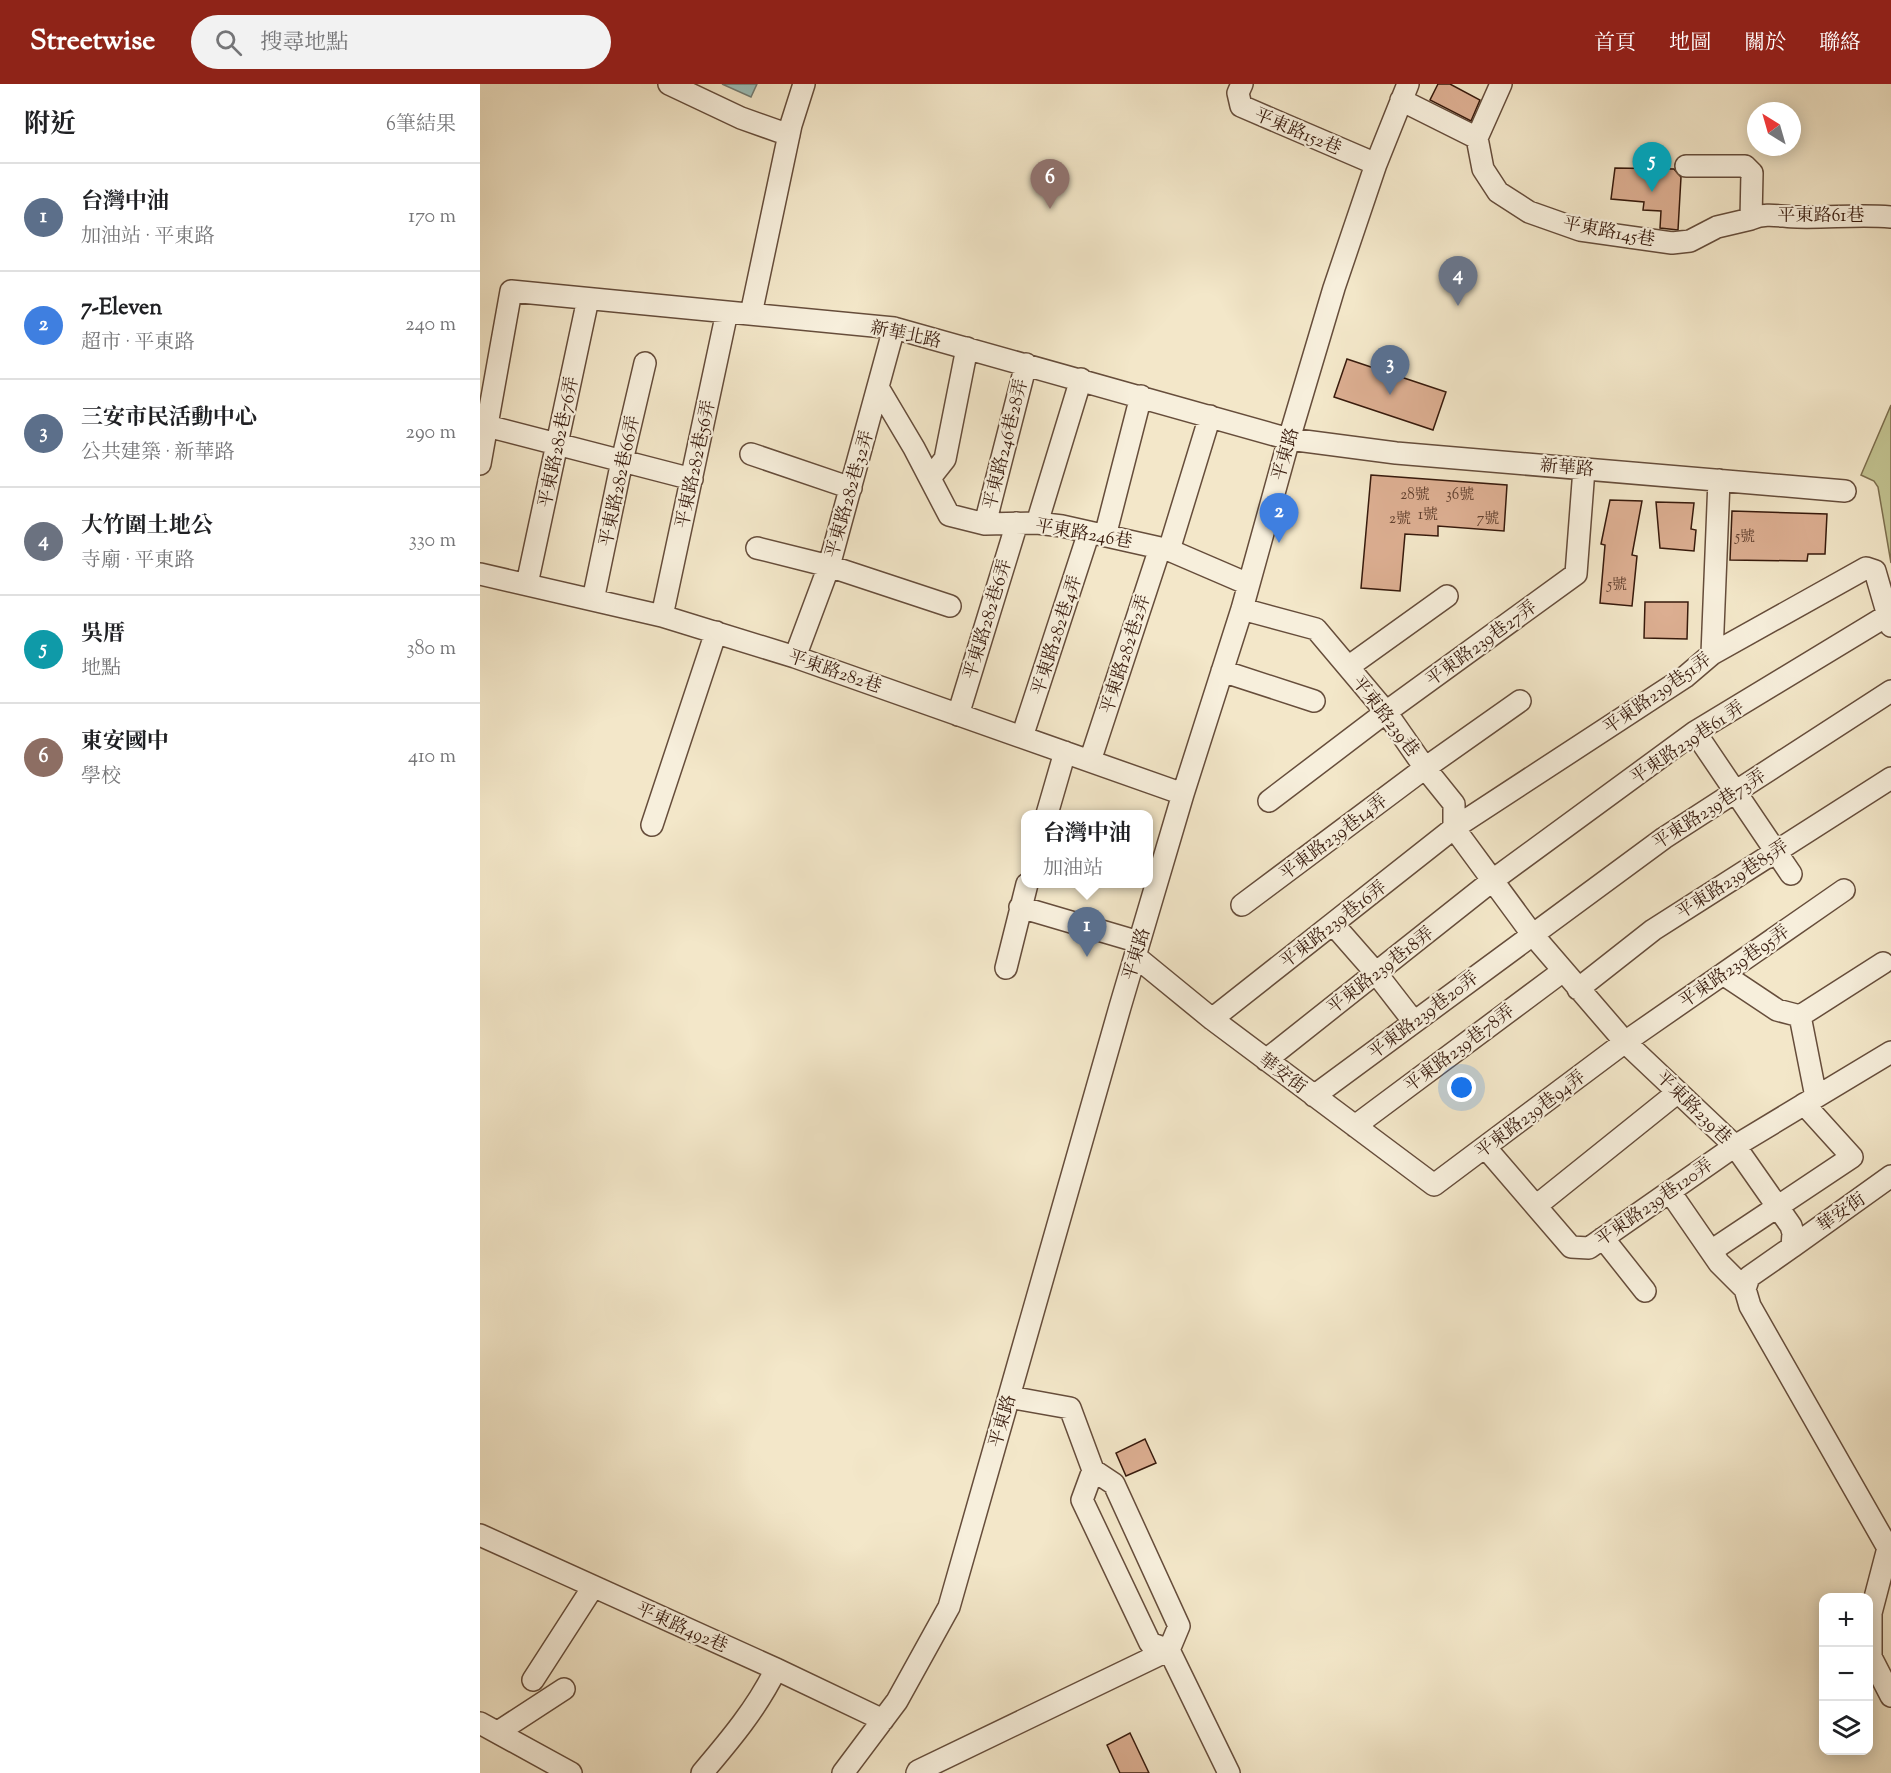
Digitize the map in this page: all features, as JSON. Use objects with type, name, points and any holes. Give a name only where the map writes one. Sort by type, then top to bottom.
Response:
[{"type":"street","points":[[669,84],[741,118],[789,135]]},
{"type":"street","points":[[751,314],[789,135],[804,84]]},
{"type":"street","name":"平東路152巷","points":[[1242,84],[1238,93],[1241,106],[1376,164]]},
{"type":"street","points":[[1405,92],[1477,138],[1501,84]]},
{"type":"street","name":"平東路","points":[[843,1773],[897,1701],[949,1607],[1137,949],[1242,609],[1334,288],[1376,164],[1405,92]]},
{"type":"street","name":"平東路145巷","points":[[1477,138],[1483,169],[1498,192],[1529,212],[1580,230],[1672,243],[1690,241],[1717,227],[1751,219]]},
{"type":"street","points":[[1686,166],[1745,166],[1752,173],[1751,219]]},
{"type":"street","name":"平東路61巷","points":[[1751,219],[1760,215],[1797,218],[1870,215],[1891,217]]},
{"type":"street","name":"新華北路","points":[[487,426],[511,291],[894,328],[1289,439]]},
{"type":"street","name":"平東路282巷76弄","points":[[527,584],[588,299]]},
{"type":"street","name":"平東路282巷56弄","points":[[662,616],[727,312]]},
{"type":"street","name":"平東路282巷32弄","points":[[795,657],[829,566],[894,328]]},
{"type":"street","points":[[930,478],[945,459],[967,348]]},
{"type":"street","name":"平東路282巷66弄","points":[[593,600],[645,363]]},
{"type":"street","name":"平東路246巷28弄","points":[[985,524],[1026,364]]},
{"type":"street","name":"平東路282巷6弄","points":[[958,714],[1081,379]]},
{"type":"street","name":"平東路246巷","points":[[879,389],[949,515],[985,524],[1027,523],[1097,534],[1165,549],[1248,584]]},
{"type":"street","name":"平東路282巷4弄","points":[[1023,737],[1097,534],[1141,396]]},
{"type":"street","name":"平東路282巷2弄","points":[[1090,761],[1210,416]]},
{"type":"street","points":[[480,464],[487,426],[692,479]]},
{"type":"street","name":"新華路","points":[[1289,439],[1396,453],[1845,491]]},
{"type":"street","points":[[751,454],[851,488]]},
{"type":"street","name":"平東路239巷27弄","points":[[1269,801],[1386,712],[1576,574],[1584,469]]},
{"type":"street","points":[[1712,654],[1719,480]]},
{"type":"street","points":[[757,548],[829,566],[950,606]]},
{"type":"street","name":"平東路239巷51弄","points":[[1454,828],[1685,677],[1712,654],[1866,568],[1875,571],[1890,621]]},
{"type":"street","name":"平東路282巷","points":[[480,574],[662,616],[716,632],[795,657],[1183,794]]},
{"type":"street","points":[[1348,667],[1447,596]]},
{"type":"street","name":"平東路239巷","points":[[1242,609],[1316,629],[1386,712],[1425,768],[1454,804],[1454,828],[1532,934],[1625,1042],[1734,1146],[1791,1226],[1792,1247]]},
{"type":"street","name":"平東路239巷61 弄","points":[[1493,880],[1695,732],[1890,621]]},
{"type":"street","points":[[652,825],[716,632]]},
{"type":"street","points":[[1222,672],[1314,701]]},
{"type":"street","name":"平東路239巷73弄","points":[[1532,934],[1664,838],[1891,691]]},
{"type":"street","name":"平東路239巷14弄","points":[[1242,905],[1425,768],[1520,701]]},
{"type":"street","points":[[1695,732],[1791,874]]},
{"type":"street","points":[[1048,810],[1065,752]]},
{"type":"street","name":"平東路239巷85弄","points":[[1578,989],[1653,930],[1891,778]]},
{"type":"street","name":"平東路239巷16弄","points":[[1212,1019],[1454,828]]},
{"type":"street","name":"平東路239巷18弄","points":[[1266,1060],[1493,880]]},
{"type":"street","points":[[1006,968],[1026,888]]},
{"type":"street","name":"平東路239巷95弄","points":[[1625,1042],[1844,890]]},
{"type":"street","points":[[1020,907],[1137,949]]},
{"type":"street","points":[[1333,924],[1376,973],[1414,1022]]},
{"type":"street","name":"平東路239巷20弄","points":[[1314,1096],[1532,934]]},
{"type":"street","name":"華安街","points":[[1137,949],[1212,1019],[1434,1185]]},
{"type":"street","points":[[1723,974],[1777,1010],[1800,1016],[1883,963]]},
{"type":"street","name":"平東路239巷78弄","points":[[1355,1126],[1563,971]]},
{"type":"street","points":[[1711,1251],[1852,1157],[1810,1100],[1800,1016]]},
{"type":"street","name":"平東路239巷94弄","points":[[1434,1185],[1625,1042]]},
{"type":"street","name":"平東路239巷120弄","points":[[1536,1206],[1571,1247],[1589,1248],[1734,1146],[1891,1052]]},
{"type":"street","points":[[1485,1147],[1536,1206],[1678,1092]]},
{"type":"street","name":"華安街","points":[[1792,1247],[1891,1176]]},
{"type":"street","points":[[1670,1192],[1719,1263],[1745,1289],[1750,1306],[1888,1548],[1871,1613],[1871,1657],[1891,1696]]},
{"type":"street","points":[[1603,1238],[1645,1291]]},
{"type":"street","points":[[1745,1289],[1749,1277],[1792,1247]]},
{"type":"street","points":[[918,1773],[1169,1650],[1179,1626],[1114,1484],[1093,1470],[1070,1408],[1009,1397]]},
{"type":"street","points":[[1093,1470],[1082,1500],[1150,1643],[1169,1650],[1229,1773]]},
{"type":"street","name":"平東路492巷","points":[[480,1535],[883,1720]]},
{"type":"street","points":[[533,1680],[593,1587]]},
{"type":"street","points":[[702,1773],[737,1732],[765,1691],[776,1669]]},
{"type":"street","points":[[489,1728],[564,1689]]},
{"type":"street","points":[[489,1728],[571,1773]]},
{"type":"green space","points":[[1891,405],[1891,563],[1878,487],[1874,481],[1861,475]]},
{"type":"water","points":[[722,84],[757,84],[751,97]]},
{"type":"building","points":[[1438,84],[1450,84],[1480,100],[1471,121],[1430,100]]},
{"type":"building","points":[[1615,168],[1674,169],[1681,177],[1678,230],[1660,228],[1661,211],[1643,210],[1644,202],[1611,199]]},
{"type":"building","points":[[1347,359],[1446,392],[1433,430],[1334,397]]},
{"type":"building","points":[[1371,475],[1507,485],[1504,531],[1438,526],[1438,536],[1405,534],[1400,591],[1361,588]]},
{"type":"building","points":[[1610,500],[1642,501],[1632,555],[1637,556],[1632,606],[1600,603],[1605,545],[1601,544]]},
{"type":"building","points":[[1656,502],[1694,503],[1691,529],[1696,530],[1694,551],[1660,548]]},
{"type":"building","points":[[1732,511],[1827,514],[1825,554],[1808,554],[1807,561],[1730,560]]},
{"type":"building","points":[[1645,602],[1688,602],[1687,639],[1644,638]]},
{"type":"building","points":[[1145,1439],[1156,1463],[1126,1476],[1116,1453]]},
{"type":"building","points":[[1130,1733],[1149,1773],[1120,1773],[1107,1745]]},
{"type":"place","name":"吳厝","points":[[1652,192]]},
{"type":"place","name":"東安國中","points":[[1050,209]]},
{"type":"place","name":"大竹圍土地公","points":[[1458,306]]},
{"type":"place","name":"三安市民活動中心","points":[[1390,395]]},
{"type":"place","name":"7-Eleven","points":[[1279,543]]},
{"type":"place","name":"台灣中油","points":[[1087,957]]}]
